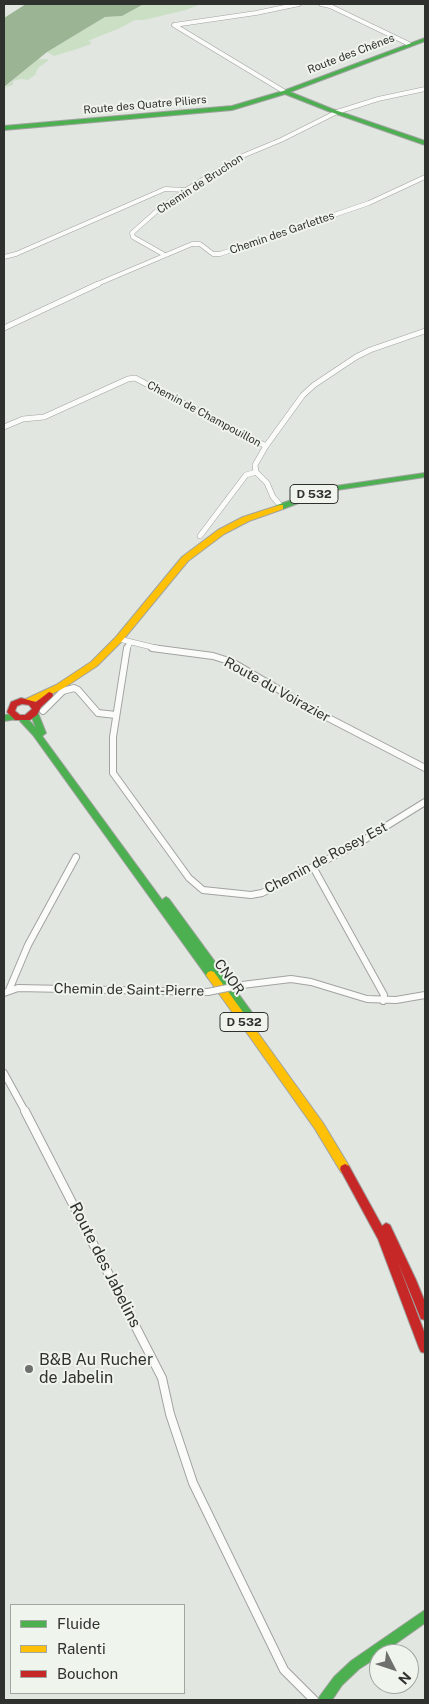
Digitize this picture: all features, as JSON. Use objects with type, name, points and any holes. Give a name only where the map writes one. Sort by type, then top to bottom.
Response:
[{"type":"main road","name":"Route des Chênes","points":[[285,92],[425,39]]},
{"type":"main road","points":[[285,92],[425,143]]},
{"type":"main road","name":"Route des Quatre Piliers","points":[[4,128],[232,108],[285,92]]},
{"type":"main road","name":"D 532","points":[[29,701],[59,687],[94,664],[119,639],[173,572],[195,550],[234,525],[281,506],[344,486],[425,475]]},
{"type":"main road","name":"D 532","points":[[38,711],[59,687]]},
{"type":"main road","points":[[13,714],[17,702],[29,701],[38,711]]},
{"type":"main road","points":[[4,718],[13,714],[38,711]]},
{"type":"main road","name":"CNOR","points":[[38,711],[41,731],[212,962],[326,1122],[372,1199],[411,1280],[425,1315]]},
{"type":"main road","name":"CNOR","points":[[13,714],[36,733],[319,1126],[353,1182],[382,1237],[425,1348]]},
{"type":"main road","points":[[411,1280],[425,1308]]},
{"type":"main road","points":[[417,1324],[425,1357]]},
{"type":"main road","points":[[324,1700],[355,1665],[425,1616]]},
{"type":"street","points":[[285,92],[174,25],[256,13],[299,4]]},
{"type":"street","points":[[321,4],[330,6],[409,44]]},
{"type":"street","name":"Chemin de Bruchon","points":[[163,254],[133,237],[132,233],[186,190],[240,156],[281,140],[337,112],[378,99],[425,89]]},
{"type":"street","name":"Chemin des Garlettes","points":[[4,328],[163,254],[196,243],[213,254],[220,254],[369,203],[425,177]]},
{"type":"street","points":[[4,257],[16,254],[165,188],[186,190]]},
{"type":"street","points":[[281,506],[273,497],[267,483],[256,472],[255,465],[256,460],[303,395],[314,385],[370,350],[425,331]]},
{"type":"street","name":"Chemin de Champouillon","points":[[4,427],[23,419],[44,417],[128,378],[135,378],[266,446]]},
{"type":"street","points":[[200,536],[246,475],[256,472]]},
{"type":"street","name":"Route du Voirazier","points":[[119,639],[154,648],[213,656],[232,662],[317,712],[425,768]]},
{"type":"street","name":"Chemin de Rosey Est","points":[[130,642],[127,646],[113,737],[114,776],[195,885],[203,890],[255,895],[262,893],[359,843],[425,802]]},
{"type":"street","points":[[38,711],[63,691],[74,688],[78,690],[98,713],[116,715]]},
{"type":"street","points":[[6,992],[28,945],[76,857]]},
{"type":"street","points":[[313,867],[384,995],[383,1001]]},
{"type":"street","name":"Chemin de Saint-Pierre","points":[[6,992],[18,988],[208,992],[278,980],[301,980],[357,997],[383,1001],[425,995]]},
{"type":"street","name":"Route des Jabelins","points":[[4,1073],[44,1146],[162,1378],[170,1414],[193,1483],[284,1670],[314,1700]]},
{"type":"shaded area","points":[[26,4],[156,4],[142,5],[122,16],[105,17],[47,52],[4,87],[4,18]]},
{"type":"shaded area","points":[[201,4],[186,10],[144,20],[135,20],[88,41],[91,44],[80,48],[54,56],[47,52],[105,17],[122,16],[142,5]]},
{"type":"shaded area","points":[[38,59],[49,60],[38,68],[35,75],[28,80],[13,81],[13,85],[4,88]]},
{"type":"traffic: fast","points":[[4,128],[232,108],[285,92],[425,39]]},
{"type":"traffic: fast","points":[[285,92],[330,110],[425,143]]},
{"type":"traffic: fast","points":[[280,507],[329,489],[425,475]]},
{"type":"traffic: fast","points":[[34,713],[42,733]]},
{"type":"traffic: fast","points":[[4,718],[15,717]]},
{"type":"traffic: fast","points":[[23,719],[36,733],[211,975]]},
{"type":"traffic: fast","points":[[166,901],[256,1025]]},
{"type":"traffic: fast","points":[[324,1700],[338,1681],[355,1665],[425,1616]]},
{"type":"traffic: slow","points":[[29,701],[59,687],[94,664],[119,639],[185,559],[221,532],[246,519],[280,507]]},
{"type":"traffic: slow","points":[[211,975],[319,1126],[345,1169]]},
{"type":"traffic: jam","points":[[36,708],[32,703],[21,701],[14,704],[11,712],[18,718],[27,718],[34,713],[38,705],[49,695]]},
{"type":"traffic: jam","points":[[345,1169],[382,1237],[425,1348]]},
{"type":"traffic: jam","points":[[386,1228],[411,1280],[425,1315]]},
{"type":"place","name":"B&B Au Rucher de Jabelin","points":[[29,1369]]}]
